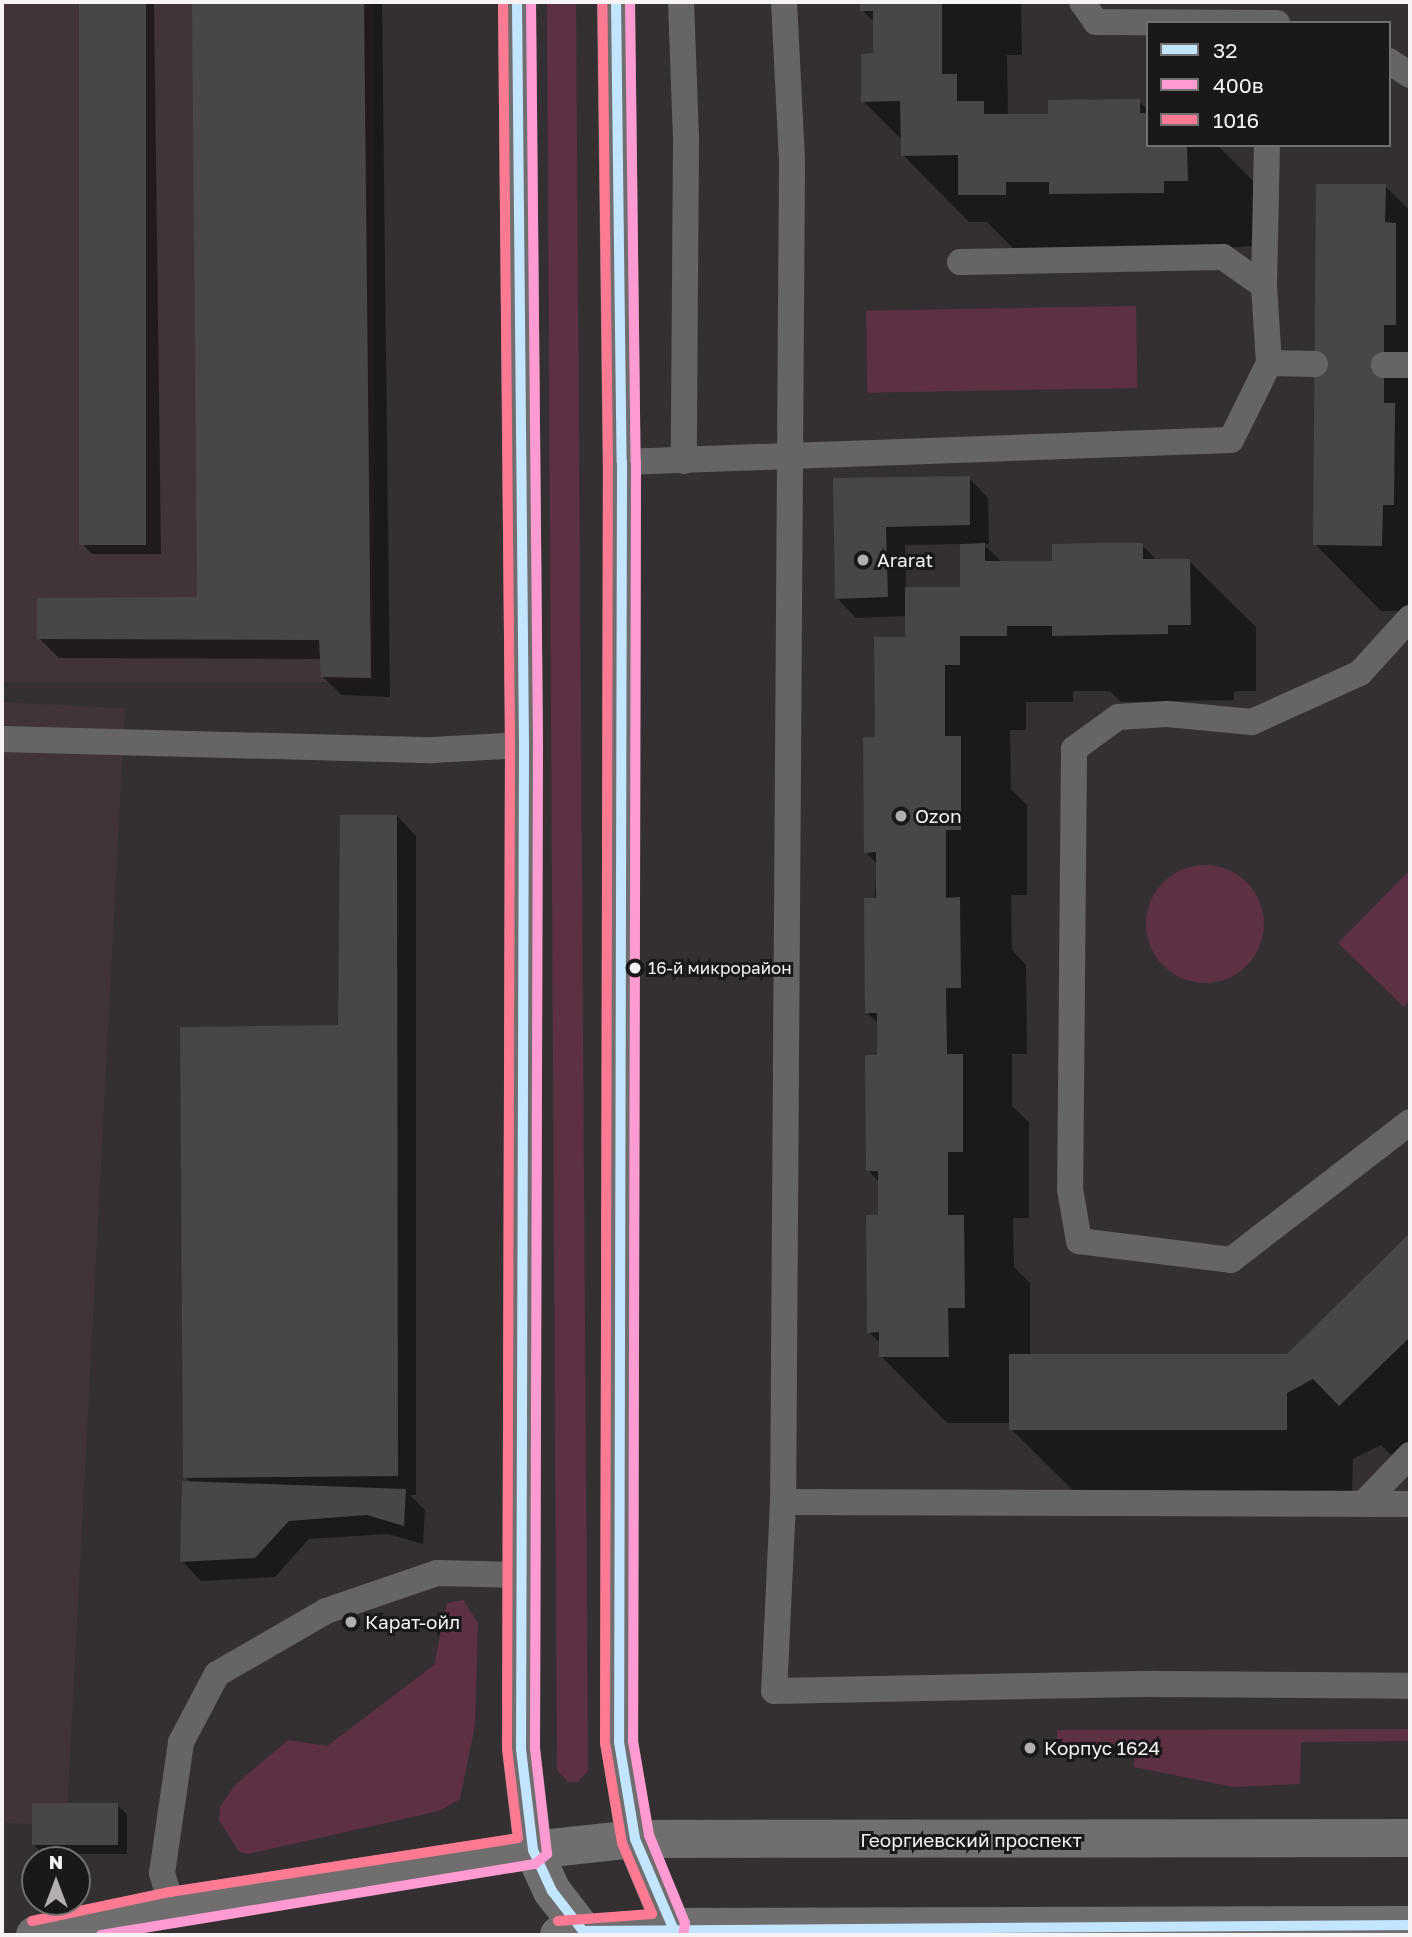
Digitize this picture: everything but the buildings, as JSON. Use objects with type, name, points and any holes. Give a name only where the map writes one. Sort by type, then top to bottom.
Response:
[{"type":"main road","points":[[517,2],[524,744],[521,1749],[533,1850],[571,1933],[672,1927],[1410,1925]]},
{"type":"main road","points":[[616,2],[622,462],[619,1742],[635,1839],[672,1927]]},
{"type":"main road","name":"Георгиевский проспект","points":[[35,1935],[172,1906],[533,1850],[635,1839],[1410,1838]]},
{"type":"lane","points":[[681,2],[686,138],[684,461]]},
{"type":"lane","points":[[784,2],[792,160],[783,1502],[774,1690],[1155,1684],[1410,1686]]},
{"type":"lane","points":[[1082,2],[1096,22],[1146,22]]},
{"type":"lane","points":[[1391,62],[1410,75]]},
{"type":"lane","points":[[622,462],[1231,440],[1269,363],[1264,286],[1267,147]]},
{"type":"lane","points":[[960,262],[1223,257],[1264,286]]},
{"type":"lane","points":[[1269,363],[1315,364]]},
{"type":"lane","points":[[1384,365],[1410,365]]},
{"type":"lane","points":[[1410,618],[1360,673],[1252,722],[1167,714],[1118,717],[1074,749],[1070,1189],[1079,1241],[1231,1260],[1410,1122]]},
{"type":"lane","points":[[2,739],[432,750],[524,744]]},
{"type":"lane","points":[[1363,1504],[1410,1455]]},
{"type":"lane","points":[[783,1502],[1410,1504]]},
{"type":"lane","points":[[172,1906],[162,1873],[181,1742],[217,1674],[326,1611],[437,1573],[523,1574]]},
{"type":"shaded area","points":[[2,2],[374,2],[374,682],[2,682]]},
{"type":"shaded area","points":[[547,2],[576,2],[588,1771],[578,1782],[568,1782],[557,1770]]},
{"type":"shaded area","points":[[1136,306],[1137,388],[867,393],[866,311]]},
{"type":"shaded area","points":[[2,702],[125,708],[66,1826],[2,1823]]},
{"type":"shaded area","points":[[1205,865],[1228,869],[1247,882],[1260,901],[1264,924],[1260,947],[1247,966],[1228,979],[1205,983],[1182,979],[1163,966],[1150,947],[1146,924],[1150,901],[1163,882],[1182,869]]},
{"type":"shaded area","points":[[1410,870],[1410,1000],[1404,1007],[1338,943]]},
{"type":"shaded area","points":[[463,1600],[478,1623],[475,1725],[460,1799],[439,1811],[248,1854],[239,1852],[219,1820],[220,1807],[235,1785],[288,1740],[327,1746],[434,1665],[447,1603]]},
{"type":"shaded area","points":[[1410,1729],[1410,1741],[1301,1742],[1300,1784],[1233,1787],[1134,1767],[1135,1745],[1057,1743],[1057,1730]]},
{"type":"transit line","name":"1016","points":[[32,1921],[170,1892],[518,1838],[507,1749],[510,745],[503,2]]},
{"type":"transit line","name":"32","points":[[517,2],[524,745],[521,1749],[533,1850],[552,1891],[583,1931],[1410,1925]]},
{"type":"transit line","name":"400в","points":[[101,1935],[535,1864],[547,1854],[535,1748],[538,745],[531,2]]},
{"type":"transit line","name":"1016","points":[[558,1921],[652,1914],[622,1843],[605,1742],[608,462],[602,2]]},
{"type":"transit line","name":"32","points":[[616,2],[622,462],[619,1742],[635,1839],[676,1935]]},
{"type":"transit line","name":"400в","points":[[630,2],[636,462],[633,1741],[649,1835],[685,1923],[683,1935]]},
{"type":"place","name":"Ararat","points":[[863,560]]},
{"type":"place","name":"Ozon","points":[[901,816]]},
{"type":"place","name":"16-й микрорайон","points":[[635,968]]},
{"type":"place","name":"Карат-ойл","points":[[351,1622]]},
{"type":"place","name":"Корпус 1624","points":[[1030,1748]]}]
